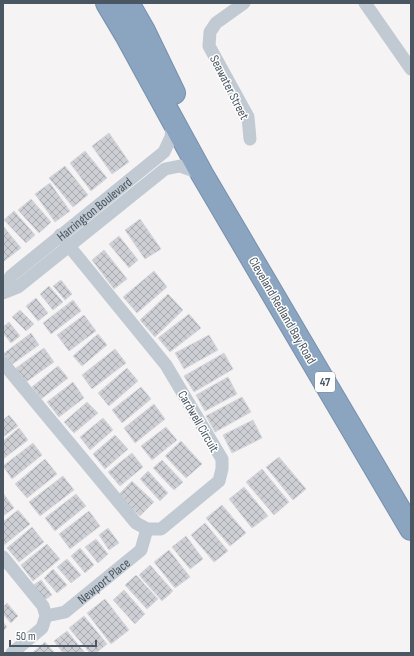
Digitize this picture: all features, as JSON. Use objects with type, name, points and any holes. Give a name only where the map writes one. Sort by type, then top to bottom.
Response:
[{"type":"highway","name":"Cleveland Redland Bay Road","points":[[107,3],[174,121],[202,174],[240,236],[411,529]]},
{"type":"highway","name":"Cleveland Redland Bay Road","points":[[128,3],[144,32],[213,172],[240,236]]},
{"type":"street","name":"Seawater Street","points":[[244,3],[216,23],[210,32],[209,46],[248,117],[250,139]]},
{"type":"street","points":[[364,3],[411,69]]},
{"type":"street","name":"Harrington Boulevard","points":[[3,292],[11,276],[164,152],[171,137],[174,121]]},
{"type":"street","name":"Harrington Boulevard","points":[[3,292],[18,287],[165,169],[180,166],[202,174]]},
{"type":"street","name":"Cardwell Circuit","points":[[60,235],[166,365],[222,459],[222,469],[218,481],[161,529],[147,529]]},
{"type":"street","points":[[3,363],[136,523],[147,529]]},
{"type":"street","name":"Newport Place","points":[[46,616],[65,612],[141,550],[147,529]]},
{"type":"street","points":[[3,557],[43,606],[46,616],[42,628],[12,653]]},
{"type":"building","points":[[109,133],[129,162],[112,174],[92,146]]},
{"type":"building","points":[[85,151],[107,178],[91,191],[70,163]]},
{"type":"building","points":[[65,166],[88,195],[73,207],[49,178]]},
{"type":"building","points":[[50,183],[70,211],[55,222],[35,194]]},
{"type":"building","points":[[31,199],[51,222],[39,233],[18,210]]},
{"type":"building","points":[[14,211],[35,235],[26,243],[4,220]]},
{"type":"building","points":[[140,219],[161,249],[145,259],[125,230]]},
{"type":"building","points":[[3,226],[21,248],[3,262]]},
{"type":"building","points":[[119,236],[138,260],[129,268],[109,244]]},
{"type":"building","points":[[104,250],[127,279],[114,289],[92,260]]},
{"type":"building","points":[[154,271],[167,287],[137,313],[123,297]]},
{"type":"building","points":[[61,280],[72,294],[65,300],[53,286]]},
{"type":"building","points":[[49,286],[63,302],[53,310],[40,294]]},
{"type":"building","points":[[168,294],[183,310],[155,337],[140,320]]},
{"type":"building","points":[[36,298],[48,313],[38,321],[26,306]]},
{"type":"building","points":[[73,300],[81,311],[51,334],[43,323]]},
{"type":"building","points":[[20,310],[34,324],[26,331],[12,317]]},
{"type":"building","points":[[189,314],[201,328],[170,352],[158,338]]},
{"type":"building","points":[[84,315],[96,331],[69,351],[57,335]]},
{"type":"building","points":[[9,322],[20,336],[11,343],[3,333],[3,327]]},
{"type":"building","points":[[31,333],[39,345],[11,365],[3,354]]},
{"type":"building","points":[[98,334],[107,345],[82,366],[73,356]]},
{"type":"building","points":[[209,335],[218,350],[184,369],[175,353]]},
{"type":"building","points":[[44,348],[54,362],[26,382],[16,368]]},
{"type":"building","points":[[115,349],[126,363],[92,389],[82,375]]},
{"type":"building","points":[[224,353],[233,369],[194,392],[184,376]]},
{"type":"building","points":[[58,366],[68,378],[41,399],[32,387]]},
{"type":"building","points":[[127,368],[138,381],[109,406],[98,393]]},
{"type":"building","points":[[228,377],[237,394],[205,411],[196,395]]},
{"type":"building","points":[[73,382],[84,398],[59,417],[47,402]]},
{"type":"building","points":[[141,387],[151,399],[122,423],[112,410]]},
{"type":"building","points":[[242,397],[251,412],[215,432],[206,416]]},
{"type":"building","points":[[87,402],[98,413],[74,433],[64,422]]},
{"type":"building","points":[[154,404],[165,419],[135,443],[124,428]]},
{"type":"building","points":[[9,415],[18,426],[3,437],[3,420]]},
{"type":"building","points":[[103,418],[113,430],[90,450],[80,437]]},
{"type":"building","points":[[253,420],[262,438],[232,453],[223,435]]},
{"type":"building","points":[[166,427],[177,440],[152,460],[141,446]]},
{"type":"building","points":[[19,428],[28,440],[3,459],[3,441]]},
{"type":"building","points":[[115,435],[128,449],[105,469],[93,454]]},
{"type":"building","points":[[181,441],[202,464],[186,478],[165,456]]},
{"type":"building","points":[[33,443],[42,455],[12,479],[3,466]]},
{"type":"building","points":[[132,453],[143,467],[120,486],[108,472]]},
{"type":"building","points":[[279,457],[306,489],[293,500],[266,467]]},
{"type":"building","points":[[45,459],[57,474],[27,498],[15,484]]},
{"type":"building","points":[[162,460],[183,482],[174,490],[153,468]]},
{"type":"building","points":[[262,469],[289,502],[274,515],[246,482]]},
{"type":"building","points":[[148,471],[168,493],[160,501],[140,479]]},
{"type":"building","points":[[63,476],[74,490],[40,516],[29,502]]},
{"type":"building","points":[[132,481],[154,502],[140,516],[118,495]]},
{"type":"building","points":[[244,487],[268,516],[252,528],[229,499]]},
{"type":"building","points":[[3,493],[14,508],[3,516]]},
{"type":"building","points":[[76,494],[86,506],[55,531],[45,518]]},
{"type":"building","points":[[222,505],[246,533],[230,546],[206,518]]},
{"type":"building","points":[[18,510],[30,524],[4,545],[3,522]]},
{"type":"building","points":[[89,511],[100,526],[70,549],[59,534]]},
{"type":"building","points":[[205,523],[228,551],[214,562],[191,535]]},
{"type":"building","points":[[32,527],[44,542],[19,562],[7,548]]},
{"type":"building","points":[[108,528],[119,543],[109,550],[99,535]]},
{"type":"building","points":[[186,536],[203,559],[190,569],[172,547]]},
{"type":"building","points":[[96,539],[108,554],[98,563],[85,547]]},
{"type":"building","points":[[47,544],[60,559],[33,581],[21,565]]},
{"type":"building","points":[[80,548],[94,565],[85,573],[71,556]]},
{"type":"building","points":[[169,550],[190,577],[175,588],[154,562]]},
{"type":"building","points":[[67,559],[81,575],[71,583],[57,567]]},
{"type":"building","points":[[150,565],[173,591],[162,601],[139,575]]},
{"type":"building","points":[[53,569],[67,585],[57,593],[44,578]]},
{"type":"building","points":[[136,575],[158,599],[147,609],[125,585]]},
{"type":"building","points":[[41,580],[52,595],[43,601],[32,586]]},
{"type":"building","points":[[124,590],[145,614],[135,624],[113,600]]},
{"type":"building","points":[[105,599],[129,630],[111,644],[87,613]]},
{"type":"building","points":[[7,603],[18,616],[11,623],[3,614],[3,607]]},
{"type":"building","points":[[84,616],[107,644],[96,653],[90,653],[69,628]]},
{"type":"building","points":[[3,622],[7,627],[3,631]]},
{"type":"building","points":[[67,631],[85,653],[63,653],[54,641]]},
{"type":"building","points":[[45,642],[55,653],[32,653]]}]
